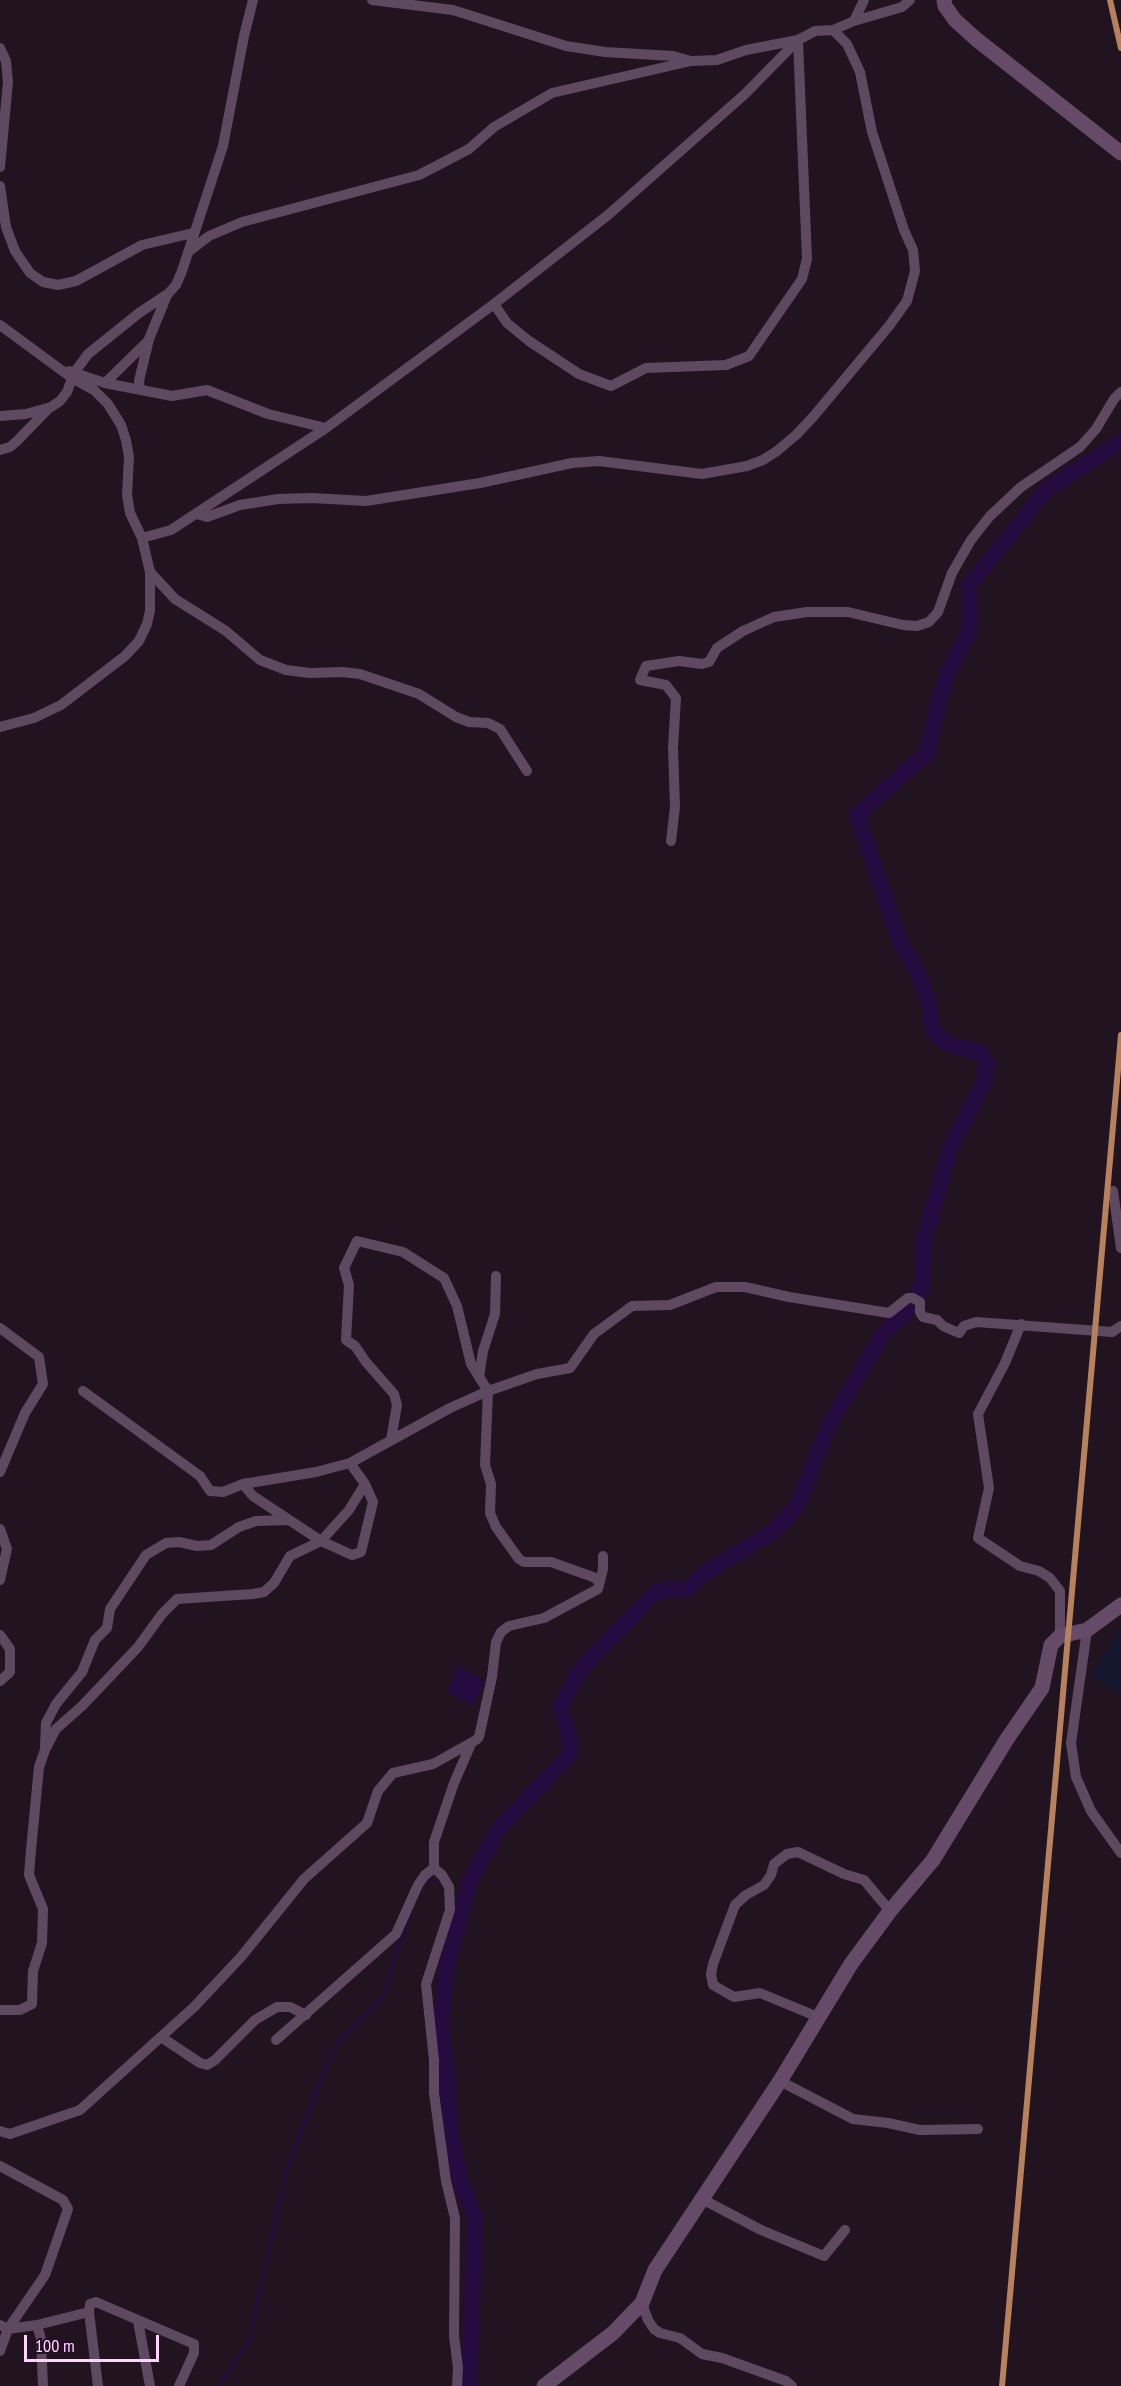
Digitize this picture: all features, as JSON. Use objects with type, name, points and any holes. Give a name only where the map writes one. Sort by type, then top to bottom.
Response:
[{"type":"street","points":[[0,450],[10,447],[60,401],[68,392],[73,376],[88,354],[139,313],[167,295],[176,285],[223,146],[253,0]]},
{"type":"street","points":[[372,0],[453,10],[566,46],[605,52],[673,56],[691,61]]},
{"type":"street","points":[[854,21],[864,0]]},
{"type":"street","points":[[142,538],[171,530],[197,514],[326,428],[494,304],[608,215],[744,94],[798,40],[815,31],[833,30],[854,21],[902,7],[910,0]]},
{"type":"street","points":[[944,0],[945,6],[955,20],[976,39],[1121,153]]},
{"type":"street","points":[[197,514],[207,517],[240,505],[278,499],[366,501],[480,483],[572,463],[599,461],[702,474],[747,466],[777,451],[807,423],[890,326],[907,301],[915,271],[913,250],[904,230],[872,132],[860,72],[847,44],[833,30]]},
{"type":"street","points":[[188,252],[209,236],[242,222],[419,175],[469,149],[494,127],[552,93],[691,61],[717,60],[776,42],[798,40]]},
{"type":"street","points":[[494,304],[507,323],[529,341],[579,374],[611,386],[646,368],[726,365],[749,356],[802,279],[807,259],[798,40]]},
{"type":"street","points":[[0,48],[6,61],[8,82],[0,167]]},
{"type":"street","points":[[0,186],[6,227],[15,251],[30,273],[43,282],[58,285],[76,281],[142,245],[194,233]]},
{"type":"street","points":[[140,389],[139,381],[149,339],[167,295]]},
{"type":"street","points":[[0,325],[94,390],[108,404],[121,425],[129,457],[127,495],[130,513],[142,538],[150,572],[150,611],[147,624],[139,641],[125,656],[61,705],[34,718],[0,727]]},
{"type":"street","points":[[105,383],[149,339]]},
{"type":"street","points":[[73,376],[172,396],[207,390],[268,414],[326,428]]},
{"type":"street","points":[[671,841],[675,807],[673,748],[676,698],[666,686],[640,680],[646,666],[679,661],[702,664],[709,662],[717,648],[743,631],[774,617],[848,612],[903,625],[917,626],[929,622],[938,612],[952,573],[971,540],[990,516],[1022,487],[1080,447],[1096,429],[1114,399],[1121,392]]},
{"type":"street","points":[[0,416],[26,414],[51,407]]},
{"type":"street","points":[[150,572],[176,599],[226,631],[260,660],[286,670],[360,674],[419,694],[456,717],[470,722],[488,723],[500,729],[527,771]]},
{"type":"street","points":[[1113,1191],[1121,1248]]},
{"type":"street","points":[[391,1440],[397,1406],[394,1394],[355,1346],[345,1340],[349,1285],[344,1268],[357,1241],[403,1252],[444,1278],[457,1306],[471,1364],[488,1391],[485,1465],[491,1484],[490,1513],[496,1527],[519,1559],[524,1562],[551,1562],[593,1577],[600,1582]]},
{"type":"street","points":[[479,1377],[483,1351],[495,1314],[496,1276]]},
{"type":"street","points":[[83,1390],[200,1476],[210,1491],[223,1492],[243,1484],[316,1472],[350,1462],[450,1408],[488,1391],[537,1374],[570,1368],[594,1334],[632,1306],[670,1305],[716,1287],[745,1287],[789,1297],[889,1313],[908,1298],[915,1299],[921,1304],[920,1312],[923,1317],[937,1320],[943,1326],[959,1333],[964,1326],[975,1322],[1112,1332],[1121,1326]]},
{"type":"street","points":[[1021,1324],[1005,1363],[978,1414],[989,1488],[978,1538],[1020,1566],[1039,1571],[1050,1578],[1060,1591],[1060,1636]]},
{"type":"street","points":[[0,1328],[39,1357],[43,1384],[25,1413],[0,1472]]},
{"type":"street","points":[[243,1484],[253,1496],[321,1541],[352,1555],[361,1552],[373,1502],[365,1484],[350,1462]]},
{"type":"street","points":[[0,2010],[20,2010],[32,2004],[33,1971],[42,1943],[43,1909],[29,1875],[39,1767],[56,1729],[82,1706],[138,1647],[162,1614],[177,1599],[264,1592],[274,1583],[291,1556],[321,1541],[349,1510],[365,1484]]},
{"type":"street","points":[[45,1750],[46,1723],[56,1704],[82,1672],[94,1640],[107,1628],[110,1609],[146,1555],[166,1543],[210,1545],[239,1527],[256,1521],[289,1520]]},
{"type":"street","points":[[0,1528],[7,1549],[0,1580]]},
{"type":"street","points":[[0,2131],[10,2134],[80,2110],[194,2007],[241,1957],[304,1879],[367,1822],[378,1791],[393,1773],[433,1764],[471,1744],[479,1737],[492,1677],[496,1642],[501,1632],[509,1626],[544,1618],[598,1589],[603,1556]]},
{"type":"street","points":[[544,2386],[613,2333],[642,2303],[655,2270],[780,2081],[851,1964],[890,1911],[933,1860],[1007,1739],[1042,1688],[1051,1646],[1060,1636],[1087,1630],[1121,1605]]},
{"type":"street","points":[[1087,1630],[1071,1743],[1076,1777],[1091,1811],[1121,1853]]},
{"type":"street","points":[[0,1635],[10,1649],[10,1672],[0,1681]]},
{"type":"street","points":[[457,2386],[458,2368],[454,2336],[455,2218],[446,2181],[434,2093],[434,2060],[426,1984],[450,1910],[449,1887],[442,1875],[434,1868],[434,1842],[471,1744]]},
{"type":"street","points":[[818,2017],[760,1992],[734,1997],[713,1985],[711,1974],[713,1964],[735,1905],[746,1895],[764,1885],[771,1875],[774,1864],[787,1854],[798,1852],[864,1880],[890,1911]]},
{"type":"street","points":[[276,2040],[396,1934],[418,1885],[434,1868]]},
{"type":"street","points":[[161,2037],[200,2063],[207,2065],[215,2060],[255,2020],[277,2007],[290,2007],[306,2015]]},
{"type":"street","points":[[780,2081],[853,2119],[920,2130],[978,2129]]},
{"type":"street","points":[[0,2166],[63,2200],[68,2208],[45,2275],[4,2327],[0,2351]]},
{"type":"street","points":[[702,2199],[761,2230],[824,2256],[845,2230]]},
{"type":"street","points":[[98,2386],[89,2312],[90,2304],[96,2302],[138,2322],[194,2344],[194,2353],[179,2386]]},
{"type":"street","points":[[642,2303],[648,2320],[660,2333],[680,2338],[702,2354],[722,2358],[786,2381],[792,2386]]},
{"type":"street","points":[[4,2327],[36,2325],[89,2312]]},
{"type":"street","points":[[138,2322],[150,2386]]},
{"type":"street","points":[[36,2325],[41,2339],[44,2386]]},
{"type":"shaded area","points":[[1121,1628],[1121,1695],[1091,1675]]},
{"type":"shaded area","points":[[457,1666],[485,1681],[473,1706],[447,1692]]},
{"type":"waterway","points":[[469,2386],[475,2217],[462,2187],[450,2132],[441,2025],[446,1969],[470,1881],[499,1828],[569,1756],[569,1735],[560,1706],[580,1670],[656,1591],[688,1589],[703,1574],[774,1531],[797,1506],[829,1425],[884,1332],[907,1311],[922,1288],[924,1241],[950,1148],[984,1082],[987,1062],[979,1052],[958,1047],[944,1041],[934,1033],[927,998],[917,971],[900,942],[857,815],[927,753],[936,711],[948,672],[969,632],[969,585],[1047,489],[1121,442]]},
{"type":"waterway","points":[[424,1882],[441,1882]]},
{"type":"waterway","points":[[218,2386],[248,2342],[287,2168],[320,2081],[339,2040],[384,1996],[396,1951],[411,1913]]},
{"type":"transit line","points":[[1110,0],[1121,48]]},
{"type":"transit line","points":[[1002,2386],[1121,1035]]}]
